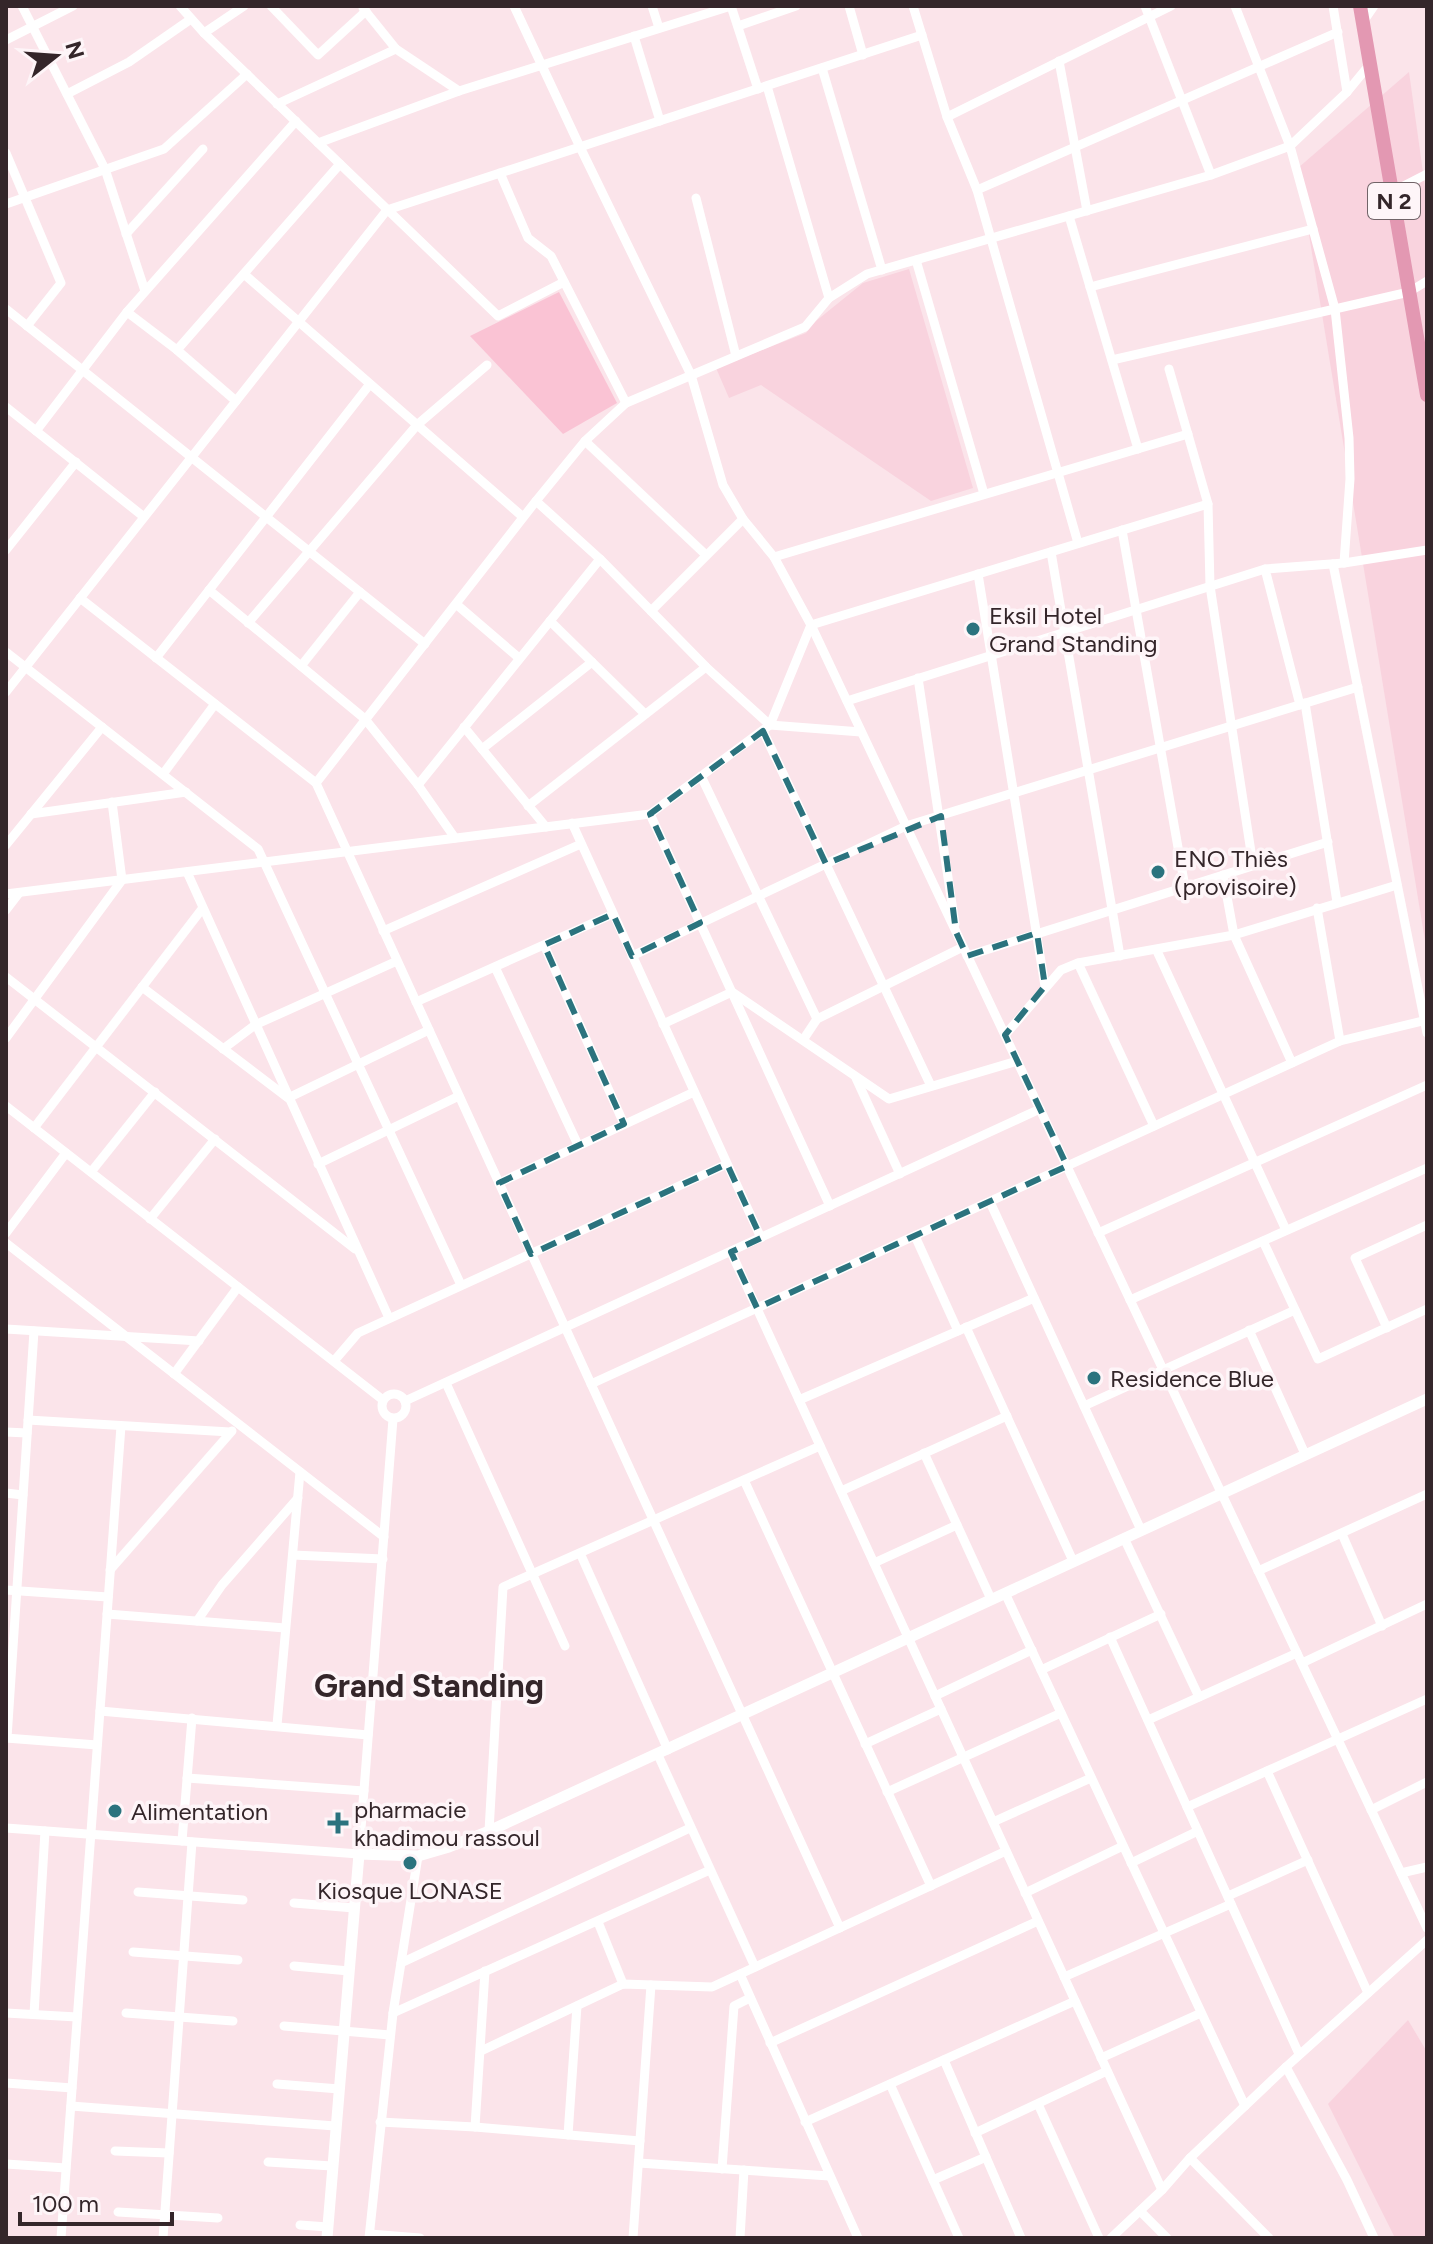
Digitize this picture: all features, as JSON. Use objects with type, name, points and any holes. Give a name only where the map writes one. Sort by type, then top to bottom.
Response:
[{"type":"highway","name":"N 2","points":[[1360,6],[1409,292],[1421,328],[1427,395]]},
{"type":"street","points":[[22,6],[105,169],[145,291]]},
{"type":"street","points":[[6,40],[73,6]]},
{"type":"street","points":[[180,6],[204,33],[498,316],[564,282]]},
{"type":"street","points":[[204,33],[244,6]]},
{"type":"street","points":[[271,6],[318,55],[364,8],[396,49],[459,91]]},
{"type":"street","points":[[514,6],[691,375],[723,485],[743,519],[774,557],[811,625],[1427,1928]]},
{"type":"street","points":[[652,6],[659,28]]},
{"type":"street","points":[[318,143],[459,91],[731,6],[763,87],[829,298]]},
{"type":"street","points":[[738,26],[796,6]]},
{"type":"street","points":[[849,6],[863,55]]},
{"type":"street","points":[[913,6],[947,117],[977,190],[1078,543]]},
{"type":"street","points":[[947,117],[1059,61],[1147,11],[1171,6]]},
{"type":"street","points":[[1235,6],[1290,146],[1335,309],[1349,438],[1350,479],[1344,563]]},
{"type":"street","points":[[1333,6],[1347,92]]},
{"type":"street","points":[[1363,22],[1374,6]]},
{"type":"street","points":[[1147,11],[1211,175]]},
{"type":"street","points":[[67,94],[129,62],[191,19]]},
{"type":"street","points":[[977,190],[1338,32]]},
{"type":"street","points":[[6,692],[387,210],[922,35]]},
{"type":"street","points":[[634,36],[660,121]]},
{"type":"street","points":[[277,104],[396,49]]},
{"type":"street","points":[[1059,61],[1087,211]]},
{"type":"street","points":[[316,783],[536,501],[585,441],[626,403],[805,327],[829,298],[867,274],[1211,175],[1290,146],[1347,92],[1370,64]]},
{"type":"street","points":[[822,68],[882,270]]},
{"type":"street","points":[[6,204],[164,149],[247,74]]},
{"type":"street","points":[[36,431],[127,312],[296,121]]},
{"type":"street","points":[[126,234],[203,149]]},
{"type":"street","points":[[6,153],[61,283],[27,326]]},
{"type":"street","points":[[177,350],[340,164]]},
{"type":"street","points":[[500,173],[528,238],[551,256],[626,403]]},
{"type":"street","points":[[1392,192],[1427,174]]},
{"type":"street","points":[[696,198],[736,356]]},
{"type":"street","points":[[1069,216],[1138,449]]},
{"type":"street","points":[[1090,287],[1313,229]]},
{"type":"street","points":[[916,260],[984,494]]},
{"type":"street","points":[[244,274],[523,517]]},
{"type":"street","points":[[1112,360],[1409,292],[1427,281]]},
{"type":"street","points":[[6,309],[425,644]]},
{"type":"street","points":[[127,312],[236,401]]},
{"type":"street","points":[[248,623],[417,425],[487,365]]},
{"type":"street","points":[[1169,369],[1208,504],[1210,586],[1253,865]]},
{"type":"street","points":[[156,658],[370,384]]},
{"type":"street","points":[[6,407],[144,517]]},
{"type":"street","points":[[774,557],[1188,434]]},
{"type":"street","points":[[585,441],[706,555]]},
{"type":"street","points":[[6,550],[76,462]]},
{"type":"street","points":[[536,501],[600,559],[767,728],[826,864],[931,1086]]},
{"type":"street","points":[[6,894],[650,814],[767,728],[811,625],[1208,504]]},
{"type":"street","points":[[651,611],[743,519]]},
{"type":"street","points":[[1122,530],[1185,887]]},
{"type":"street","points":[[847,701],[1265,569],[1344,563],[1427,550]]},
{"type":"street","points":[[1051,552],[1120,956]]},
{"type":"street","points":[[418,785],[600,559]]},
{"type":"street","points":[[1333,564],[1427,1033]]},
{"type":"street","points":[[1265,569],[1302,704],[1337,902]]},
{"type":"street","points":[[978,574],[1045,986]]},
{"type":"street","points":[[209,590],[365,719],[418,785],[455,838]]},
{"type":"street","points":[[301,666],[360,592]]},
{"type":"street","points":[[80,598],[316,783],[840,1928]]},
{"type":"street","points":[[456,604],[519,658]]},
{"type":"street","points":[[550,621],[645,714]]},
{"type":"street","points":[[6,652],[258,849],[461,1285]]},
{"type":"street","points":[[482,749],[592,662]]},
{"type":"street","points":[[528,806],[706,667]]},
{"type":"street","points":[[918,678],[956,932]]},
{"type":"street","points":[[632,956],[906,826],[1358,687]]},
{"type":"street","points":[[163,774],[215,704]]},
{"type":"street","points":[[6,845],[102,727]]},
{"type":"street","points":[[464,727],[546,827]]},
{"type":"street","points":[[767,728],[861,732]]},
{"type":"street","points":[[701,776],[817,1019]]},
{"type":"street","points":[[31,814],[186,792]]},
{"type":"street","points":[[6,1038],[122,880],[112,802]]},
{"type":"street","points":[[650,814],[830,1206]]},
{"type":"street","points":[[572,823],[761,1238]]},
{"type":"street","points":[[803,1040],[817,1019],[965,951],[1037,933],[1328,842]]},
{"type":"street","points":[[383,931],[581,844]]},
{"type":"street","points":[[187,872],[389,1318]]},
{"type":"street","points":[[1223,875],[1234,935],[1292,1063]]},
{"type":"street","points":[[1005,1035],[1061,970],[1078,963],[1234,935],[1397,885]]},
{"type":"street","points":[[6,910],[19,893]]},
{"type":"street","points":[[1317,908],[1340,1041]]},
{"type":"street","points":[[34,1128],[202,909]]},
{"type":"street","points":[[416,1002],[613,914]]},
{"type":"street","points":[[544,945],[624,1124]]},
{"type":"street","points":[[1157,951],[1286,1230]]},
{"type":"street","points":[[223,1049],[255,1025],[397,961]]},
{"type":"street","points":[[1078,963],[1154,1126]]},
{"type":"street","points":[[495,967],[578,1145]]},
{"type":"street","points":[[6,977],[358,1251]]},
{"type":"street","points":[[142,987],[288,1098]]},
{"type":"street","points":[[663,1024],[732,992]]},
{"type":"street","points":[[732,992],[889,1099],[1017,1061]]},
{"type":"street","points":[[591,1384],[1340,1041],[1426,1020]]},
{"type":"street","points":[[288,1098],[429,1030]]},
{"type":"street","points":[[854,1075],[900,1174]]},
{"type":"street","points":[[1098,1233],[1427,1085]]},
{"type":"street","points":[[91,1172],[155,1092]]},
{"type":"street","points":[[499,1183],[694,1092]]},
{"type":"street","points":[[318,1164],[459,1096]]},
{"type":"street","points":[[6,1106],[383,1400]]},
{"type":"street","points":[[405,1401],[1040,1109]]},
{"type":"street","points":[[150,1219],[215,1139]]},
{"type":"street","points":[[6,1233],[66,1153]]},
{"type":"street","points":[[334,1361],[358,1333],[727,1164]]},
{"type":"street","points":[[1130,1300],[1427,1168]]},
{"type":"street","points":[[990,1202],[1141,1530]]},
{"type":"street","points":[[1387,1328],[1355,1258],[1427,1225]]},
{"type":"street","points":[[915,1236],[1007,1416],[1073,1561]]},
{"type":"street","points":[[1263,1241],[1318,1359],[1427,1309]]},
{"type":"street","points":[[6,1243],[384,1537]]},
{"type":"street","points":[[731,1252],[1162,2190]]},
{"type":"street","points":[[174,1374],[238,1287]]},
{"type":"street","points":[[799,1400],[1034,1298]]},
{"type":"street","points":[[1084,1406],[1295,1310]]},
{"type":"street","points":[[6,1329],[199,1341]]},
{"type":"street","points":[[1249,1330],[1305,1454]]},
{"type":"street","points":[[34,1331],[23,1495],[11,1590],[7,1738],[97,1745]]},
{"type":"street","points":[[446,1383],[565,1646]]},
{"type":"street","points":[[383,1400],[394,1394],[405,1401]]},
{"type":"street","points":[[6,1828],[359,1854],[418,1856],[449,1847],[663,1752],[1427,1399]]},
{"type":"street","points":[[383,1400],[383,1412],[393,1419]]},
{"type":"street","points":[[393,1419],[404,1414],[405,1401]]},
{"type":"street","points":[[841,1491],[1007,1416]]},
{"type":"street","points":[[300,2225],[327,2233],[393,1419]]},
{"type":"street","points":[[28,1420],[230,1432]]},
{"type":"street","points":[[110,1570],[238,1424]]},
{"type":"street","points":[[61,2238],[121,1426]]},
{"type":"street","points":[[6,1432],[27,1433]]},
{"type":"street","points":[[489,1831],[503,1587],[820,1446]]},
{"type":"street","points":[[924,1453],[991,1599]]},
{"type":"street","points":[[277,1725],[300,1472]]},
{"type":"street","points":[[744,1480],[931,1886]]},
{"type":"street","points":[[6,1493],[23,1495]]},
{"type":"street","points":[[1258,1571],[1427,1494]]},
{"type":"street","points":[[197,1621],[222,1585],[298,1498]]},
{"type":"street","points":[[874,1563],[957,1525]]},
{"type":"street","points":[[1342,1534],[1382,1626]]},
{"type":"street","points":[[1124,1538],[1199,1697]]},
{"type":"street","points":[[580,1553],[663,1752],[690,1828],[755,1967]]},
{"type":"street","points":[[293,1555],[383,1559]]},
{"type":"street","points":[[11,1590],[108,1597]]},
{"type":"street","points":[[1005,1593],[1245,2106]]},
{"type":"street","points":[[1302,1663],[1427,1604]]},
{"type":"street","points":[[107,1614],[285,1628]]},
{"type":"street","points":[[1041,1670],[1161,1614]]},
{"type":"street","points":[[1110,1637],[1299,2054]]},
{"type":"street","points":[[935,1696],[1032,1650]]},
{"type":"street","points":[[1148,1720],[1297,1653]]},
{"type":"street","points":[[1187,1807],[1427,1699]]},
{"type":"street","points":[[865,1744],[941,1709]]},
{"type":"street","points":[[100,1711],[368,1735]]},
{"type":"street","points":[[887,1792],[1061,1713]]},
{"type":"street","points":[[163,2238],[188,1896],[187,1778],[192,1718]]},
{"type":"street","points":[[1267,1771],[1368,1993]]},
{"type":"street","points":[[187,1778],[364,1791]]},
{"type":"street","points":[[993,1822],[1091,1778]]},
{"type":"street","points":[[1371,1810],[1427,1782]]},
{"type":"street","points":[[401,1963],[690,1828]]},
{"type":"street","points":[[34,2014],[45,1831]]},
{"type":"street","points":[[1131,1863],[1198,1831]]},
{"type":"street","points":[[1025,1893],[1123,1846]]},
{"type":"street","points":[[481,2051],[623,1984],[712,1987],[1006,1851]]},
{"type":"street","points":[[418,1856],[390,2035],[370,2236],[420,2238]]},
{"type":"street","points":[[1064,1977],[1164,1933],[1308,1860]]},
{"type":"street","points":[[1401,1873],[1427,1867]]},
{"type":"street","points":[[393,2013],[710,1870]]},
{"type":"street","points":[[138,1892],[243,1900]]},
{"type":"street","points":[[294,1903],[354,1908]]},
{"type":"street","points":[[770,2043],[1038,1921]]},
{"type":"street","points":[[598,1922],[623,1984]]},
{"type":"street","points":[[1111,2238],[1299,2054],[1427,1940]]},
{"type":"street","points":[[133,1952],[238,1960]]},
{"type":"street","points":[[294,1966],[349,1971]]},
{"type":"street","points":[[475,2127],[485,1971]]},
{"type":"street","points":[[740,1974],[858,2238]]},
{"type":"street","points":[[633,2238],[651,1985]]},
{"type":"street","points":[[722,2169],[734,2006],[750,1998]]},
{"type":"street","points":[[805,2122],[1075,2001]]},
{"type":"street","points":[[568,2135],[577,2006]]},
{"type":"street","points":[[6,2013],[77,2017]]},
{"type":"street","points":[[126,2013],[233,2021]]},
{"type":"street","points":[[1101,2058],[1201,2013]]},
{"type":"street","points":[[284,2026],[390,2035]]},
{"type":"street","points":[[944,2060],[1021,2238]]},
{"type":"street","points":[[1286,2067],[1347,2180],[1374,2238]]},
{"type":"street","points":[[975,2133],[1107,2071]]},
{"type":"street","points":[[6,2083],[72,2088]]},
{"type":"street","points":[[277,2084],[339,2089]]},
{"type":"street","points":[[890,2084],[959,2238]]},
{"type":"street","points":[[1038,2104],[1099,2238]]},
{"type":"street","points":[[71,2106],[335,2126]]},
{"type":"street","points":[[380,2122],[640,2141]]},
{"type":"street","points":[[115,2151],[169,2153]]},
{"type":"street","points":[[933,2180],[986,2157]]},
{"type":"street","points":[[1190,2158],[1269,2238]]},
{"type":"street","points":[[268,2162],[332,2166]]},
{"type":"street","points":[[639,2163],[829,2176]]},
{"type":"street","points":[[6,2164],[66,2168]]},
{"type":"street","points":[[740,2238],[744,2170]]},
{"type":"street","points":[[1140,2211],[1167,2238]]},
{"type":"street","points":[[118,2212],[218,2218]]},
{"type":"highlighted area","points":[[763,731],[826,864],[941,816],[956,932],[967,956],[1037,933],[1045,986],[1005,1035],[1067,1166],[757,1308],[731,1252],[761,1238],[727,1164],[531,1254],[499,1183],[624,1124],[544,945],[613,914],[632,956],[700,923],[650,814]]},
{"type":"shaded area","points":[[1409,72],[1427,201],[1427,953],[1298,168]]},
{"type":"shaded area","points":[[909,269],[973,488],[931,501],[761,385],[729,398],[716,368],[806,333],[816,321],[863,283]]},
{"type":"shaded area","points":[[559,292],[617,403],[563,434],[470,336]]},
{"type":"shaded area","points":[[1408,2020],[1427,2052],[1427,2238],[1395,2238],[1328,2104]]},
{"type":"place","name":"Eksil Hotel Grand Standing","points":[[973,629]]},
{"type":"place","name":"ENO Thiès (provisoire)","points":[[1158,872]]},
{"type":"place","name":"Residence Blue","points":[[1094,1378]]},
{"type":"place","name":"Alimentation","points":[[115,1811]]},
{"type":"place","name":"pharmacie khadimou rassoul","points":[[338,1823]]},
{"type":"place","name":"Kiosque LONASE","points":[[410,1863]]},
{"type":"district","name":"Grand Standing","points":[[429,1686]]}]
